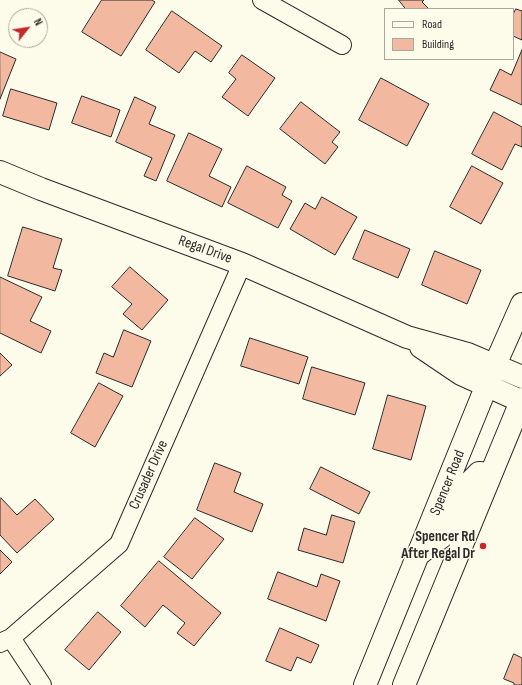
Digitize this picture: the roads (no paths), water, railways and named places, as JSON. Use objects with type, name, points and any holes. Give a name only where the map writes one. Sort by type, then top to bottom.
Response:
[{"type":"main road","name":"Regal Drive","points":[[0,172],[41,189],[242,264],[406,337],[468,354],[522,377]]},
{"type":"main road","name":"Spencer Road","points":[[366,685],[495,365],[522,304]]},
{"type":"main road","name":"Regal Drive","points":[[406,337],[460,374],[522,400]]},
{"type":"main road","points":[[404,685],[522,400]]},
{"type":"main road","points":[[419,554],[448,532],[471,481],[479,473],[491,474]]},
{"type":"street","points":[[262,0],[342,45]]},
{"type":"street","name":"Crusader Drive","points":[[5,640],[119,544],[242,264]]},
{"type":"street","points":[[5,640],[42,685]]},
{"type":"place","name":"Spencer Rd After Regal Dr","points":[[483,546]]}]
